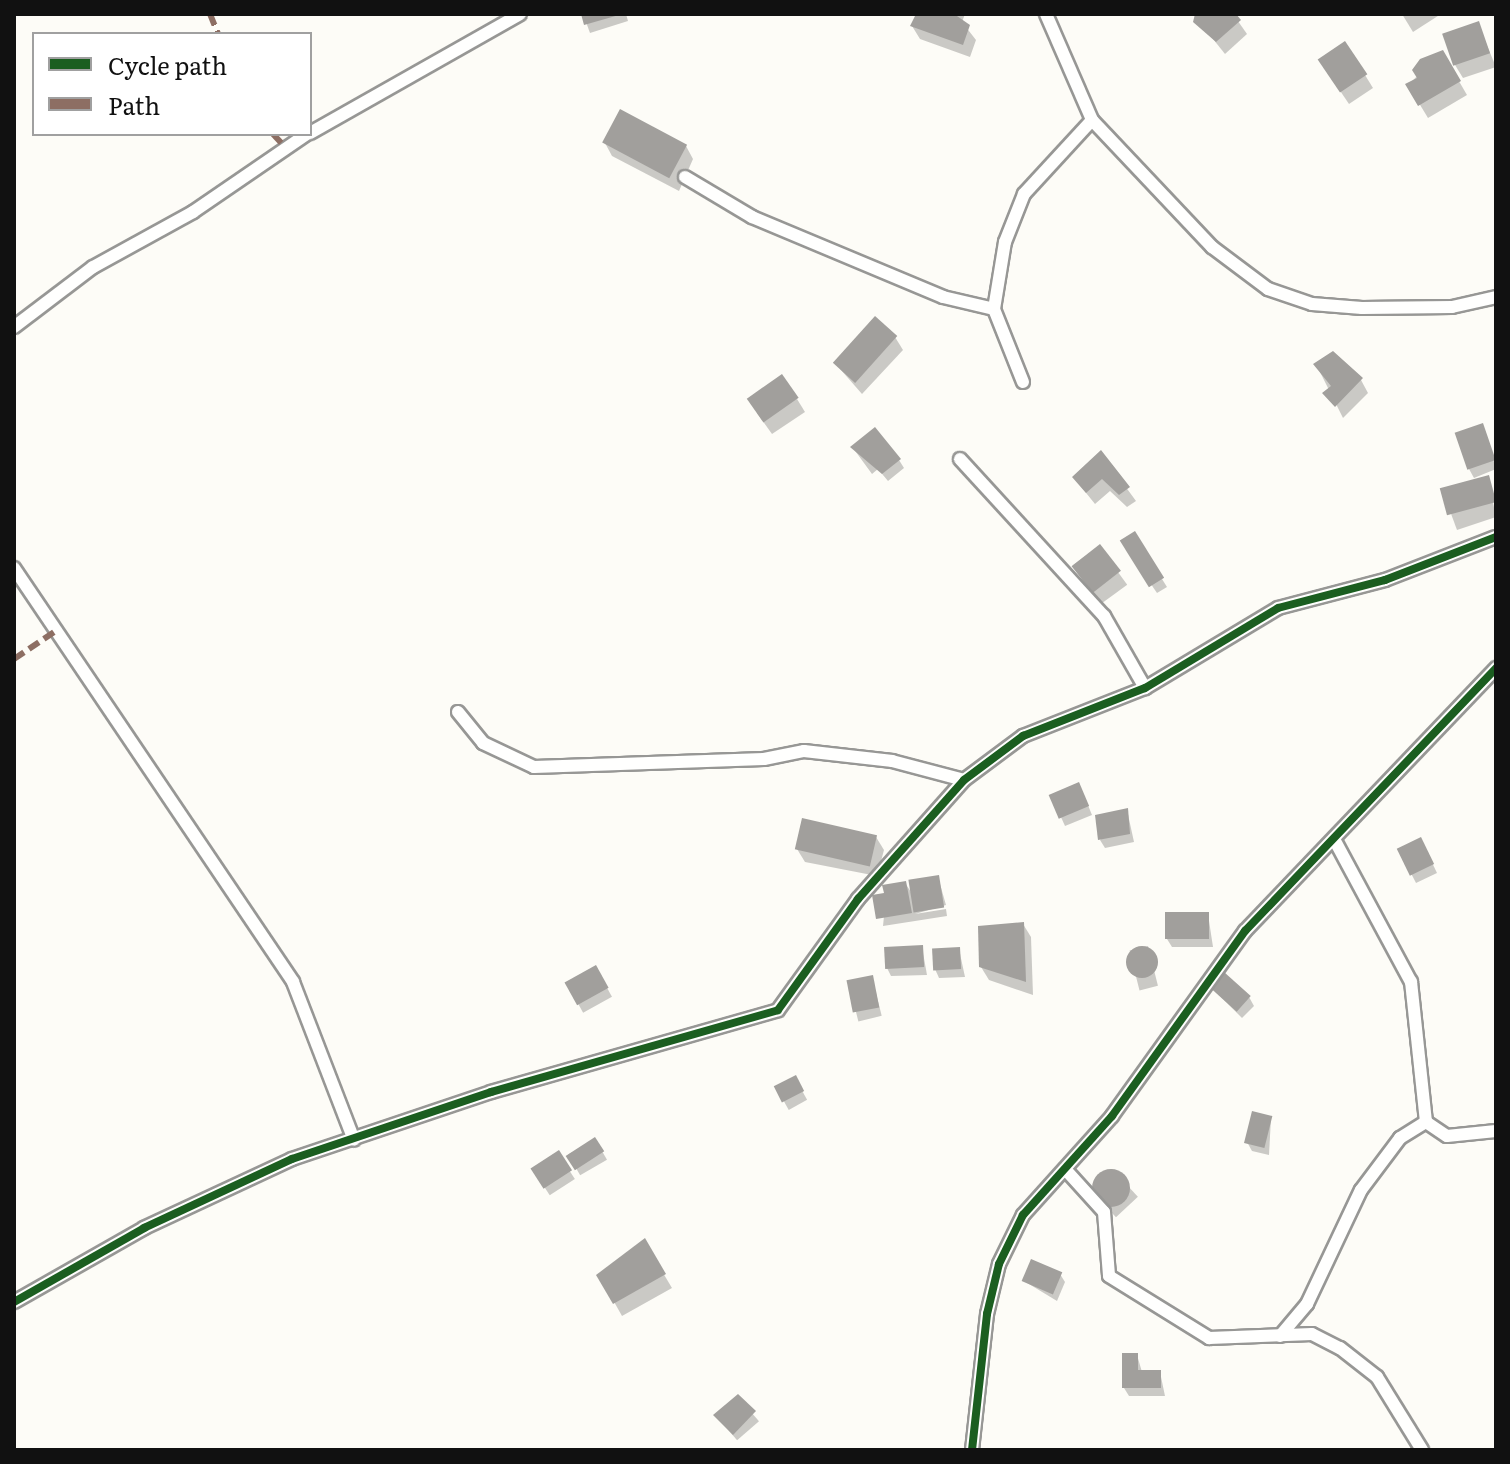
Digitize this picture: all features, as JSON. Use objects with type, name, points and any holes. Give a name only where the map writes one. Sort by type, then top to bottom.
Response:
[{"type":"street","points":[[312,131],[520,14]]},
{"type":"street","points":[[1046,14],[1092,120],[1212,247],[1268,289],[1312,304],[1362,308],[1452,307],[1496,297]]},
{"type":"street","points":[[1023,382],[994,309],[1005,242],[1024,194],[1092,120]]},
{"type":"street","points":[[14,327],[93,267],[193,212],[304,136]]},
{"type":"street","points":[[685,177],[752,217],[943,297],[994,309]]},
{"type":"street","points":[[960,459],[1104,616],[1145,688]]},
{"type":"street","points":[[14,1302],[213,1193],[491,1092],[778,1010],[858,899],[964,780],[1023,736],[1145,688],[1278,608],[1385,580],[1496,537]]},
{"type":"street","points":[[14,568],[293,982],[354,1140]]},
{"type":"street","points":[[972,1450],[999,1264],[1023,1215],[1112,1116],[1245,931],[1496,668]]},
{"type":"street","points":[[458,712],[483,743],[534,767],[764,759],[804,751],[892,761],[964,780]]},
{"type":"street","points":[[1334,839],[1411,982],[1426,1122]]},
{"type":"street","points":[[1426,1122],[1447,1136],[1496,1131]]},
{"type":"street","points":[[1280,1336],[1307,1304],[1361,1190],[1400,1138],[1426,1122]]},
{"type":"street","points":[[1065,1169],[1104,1212],[1109,1276],[1209,1338],[1312,1334],[1377,1377],[1422,1450]]},
{"type":"building","points":[[581,14],[619,14],[619,15],[584,25]]},
{"type":"building","points":[[916,14],[954,14],[970,25],[963,45],[910,26]]},
{"type":"building","points":[[1195,14],[1236,14],[1241,20],[1216,42],[1193,22]]},
{"type":"building","points":[[1479,21],[1490,53],[1453,66],[1442,34]]},
{"type":"building","points":[[1345,41],[1367,74],[1340,93],[1318,59]]},
{"type":"building","points":[[1443,50],[1461,81],[1418,106],[1405,84],[1417,78],[1412,70],[1420,59]]},
{"type":"building","points":[[620,109],[687,145],[669,178],[602,143]]},
{"type":"building","points":[[875,316],[897,336],[855,383],[833,363]]},
{"type":"building","points":[[1333,351],[1363,378],[1335,407],[1322,393],[1331,386],[1313,364]]},
{"type":"building","points":[[782,374],[799,398],[763,422],[747,399]]},
{"type":"building","points":[[1483,423],[1496,460],[1467,470],[1455,433]]},
{"type":"building","points":[[875,427],[901,459],[882,474],[850,447]]},
{"type":"building","points":[[1101,450],[1130,487],[1119,495],[1102,479],[1086,493],[1072,477]]},
{"type":"building","points":[[1489,475],[1496,502],[1447,515],[1440,488]]},
{"type":"building","points":[[1135,531],[1164,578],[1149,587],[1120,541]]},
{"type":"building","points":[[1100,544],[1121,571],[1093,593],[1072,566]]},
{"type":"building","points":[[1079,782],[1089,806],[1059,819],[1049,795]]},
{"type":"building","points":[[1128,808],[1130,834],[1098,840],[1095,815]]},
{"type":"building","points":[[802,818],[877,835],[870,867],[795,849]]},
{"type":"building","points":[[1421,837],[1434,864],[1410,876],[1397,849]]},
{"type":"building","points":[[939,875],[944,908],[914,912],[908,880]]},
{"type":"building","points":[[906,881],[912,913],[876,919],[872,895],[884,893],[882,885]]},
{"type":"building","points":[[1165,912],[1209,912],[1209,939],[1165,939]]},
{"type":"building","points":[[1024,922],[1026,982],[979,967],[978,926]]},
{"type":"building","points":[[923,945],[924,967],[885,969],[884,947]]},
{"type":"building","points":[[1142,946],[1153,951],[1158,962],[1153,973],[1142,978],[1131,973],[1126,962],[1131,951]]},
{"type":"building","points":[[960,947],[961,969],[933,970],[932,948]]},
{"type":"building","points":[[596,965],[609,988],[577,1005],[565,982]]},
{"type":"building","points":[[1224,972],[1251,996],[1237,1012],[1210,988]]},
{"type":"building","points":[[873,975],[879,1007],[853,1013],[846,980]]},
{"type":"building","points":[[796,1075],[804,1091],[782,1102],[774,1086]]},
{"type":"building","points":[[1252,1111],[1272,1116],[1264,1148],[1244,1143]]},
{"type":"building","points":[[595,1137],[604,1151],[575,1170],[566,1156]]},
{"type":"building","points":[[559,1150],[572,1170],[544,1189],[530,1169]]},
{"type":"building","points":[[1111,1169],[1124,1175],[1130,1188],[1124,1201],[1111,1207],[1098,1201],[1092,1188],[1098,1175]]},
{"type":"building","points":[[645,1238],[666,1274],[613,1304],[596,1275]]},
{"type":"building","points":[[1031,1259],[1062,1272],[1053,1294],[1022,1281]]},
{"type":"building","points":[[1122,1353],[1138,1353],[1138,1370],[1161,1370],[1161,1388],[1122,1388]]},
{"type":"building","points":[[738,1394],[756,1411],[733,1435],[713,1415]]},
{"type":"marked path","points":[[210,14],[217,32]]},
{"type":"marked path","points":[[275,136],[284,146]]},
{"type":"marked path","points":[[14,659],[57,630]]},
{"type":"cycle path","points":[[14,1302],[144,1228],[292,1159],[491,1092],[778,1010],[858,899],[964,780],[1023,736],[1145,688],[1278,608],[1385,580],[1496,537]]},
{"type":"cycle path","points":[[972,1450],[987,1314],[999,1264],[1023,1215],[1112,1116],[1245,931],[1496,668]]}]
